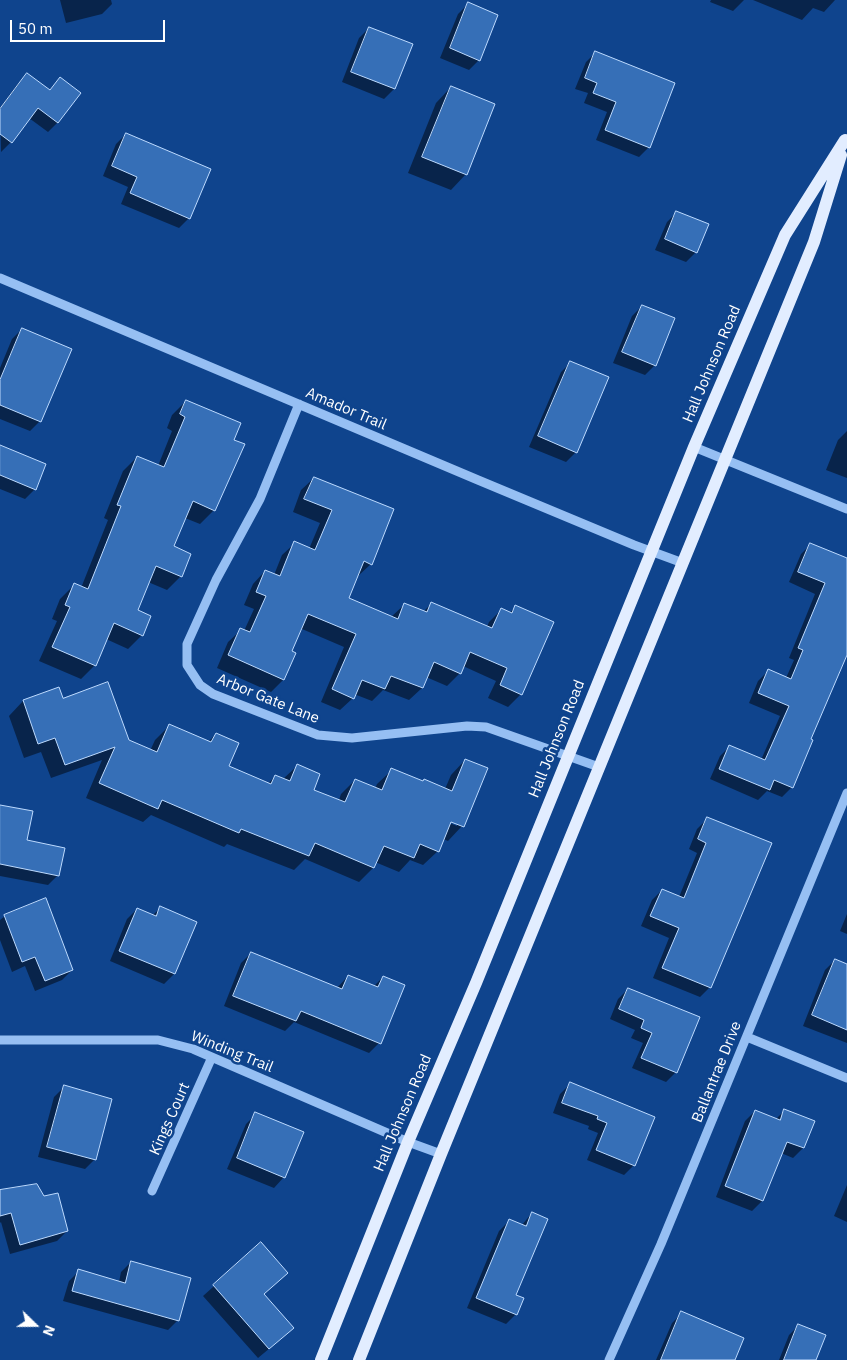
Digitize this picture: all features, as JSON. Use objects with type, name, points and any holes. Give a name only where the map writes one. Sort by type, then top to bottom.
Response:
[{"type":"main road","name":"Hall Johnson Road","points":[[321,1360],[408,1142],[476,982],[651,551],[785,235],[846,138]]},
{"type":"main road","name":"Hall Johnson Road","points":[[358,1360],[814,242],[846,138]]},
{"type":"street","name":"Amador Trail","points":[[0,278],[683,563]]},
{"type":"street","name":"Arbor Gate Lane","points":[[299,404],[260,499],[216,580],[187,644],[187,665],[200,685],[213,694],[318,735],[352,738],[467,726],[486,727],[599,767]]},
{"type":"street","points":[[694,447],[847,509]]},
{"type":"street","name":"Ballantrae Drive","points":[[609,1360],[661,1244],[847,793]]},
{"type":"street","points":[[747,1037],[847,1078]]},
{"type":"street","name":"Winding Trail","points":[[0,1040],[158,1040],[193,1049],[408,1142],[441,1154]]},
{"type":"street","name":"Kings Court","points":[[152,1191],[212,1057]]},
{"type":"building","points":[[468,2],[498,15],[480,61],[450,48]]},
{"type":"building","points":[[369,27],[413,44],[395,89],[351,72]]},
{"type":"building","points":[[595,51],[675,83],[650,148],[605,130],[616,102],[593,93],[597,83],[585,78]]},
{"type":"building","points":[[27,73],[50,90],[60,77],[81,93],[58,123],[38,108],[12,143],[0,134],[0,109]]},
{"type":"building","points":[[451,86],[495,104],[467,175],[422,157]]},
{"type":"building","points":[[126,133],[211,169],[190,219],[130,193],[137,177],[112,166]]},
{"type":"building","points":[[676,211],[709,224],[697,253],[665,239]]},
{"type":"building","points":[[642,305],[675,318],[656,366],[622,352]]},
{"type":"building","points":[[22,328],[72,349],[41,422],[0,405],[0,380]]},
{"type":"building","points":[[570,361],[609,377],[577,453],[538,436]]},
{"type":"building","points":[[186,400],[241,423],[234,440],[245,444],[215,511],[193,501],[174,546],[191,554],[182,577],[156,566],[138,610],[151,616],[143,636],[114,623],[96,666],[52,647],[70,607],[65,605],[74,583],[88,589],[121,506],[117,505],[137,456],[164,467],[185,417],[180,414]]},
{"type":"building","points":[[0,445],[46,464],[36,490],[0,475]]},
{"type":"building","points":[[314,477],[394,509],[372,565],[364,561],[349,598],[398,619],[404,603],[427,612],[431,602],[492,628],[501,608],[512,613],[515,605],[554,622],[522,695],[500,685],[507,668],[470,652],[461,674],[434,662],[423,688],[391,676],[385,689],[362,680],[354,699],[332,689],[356,634],[308,614],[292,651],[296,653],[284,680],[228,655],[240,628],[250,632],[266,596],[256,592],[265,570],[280,576],[294,541],[315,550],[332,510],[304,499]]},
{"type":"building","points":[[810,543],[847,558],[847,655],[811,739],[813,740],[793,788],[774,780],[770,790],[719,769],[729,745],[765,760],[789,706],[758,693],[768,669],[791,679],[803,650],[798,648],[825,583],[798,572]]},
{"type":"building","points":[[108,682],[129,740],[157,752],[169,724],[211,742],[216,733],[239,743],[229,766],[271,784],[275,775],[290,781],[297,764],[320,774],[314,790],[345,802],[355,779],[382,790],[391,768],[452,791],[465,759],[488,768],[464,827],[451,822],[439,852],[420,844],[414,858],[384,846],[374,868],[315,843],[309,856],[241,829],[239,833],[162,800],[158,809],[99,783],[115,747],[65,765],[55,738],[38,744],[23,700],[59,687],[63,698]]},
{"type":"building","points":[[0,805],[33,811],[27,840],[65,848],[59,876],[0,864]]},
{"type":"building","points":[[707,817],[772,843],[711,988],[662,968],[679,928],[650,916],[662,889],[684,898],[706,843],[698,839]]},
{"type":"building","points":[[46,898],[73,970],[45,981],[35,957],[22,962],[4,915]]},
{"type":"building","points":[[160,906],[197,922],[175,974],[119,951],[137,908],[156,916]]},
{"type":"building","points":[[251,952],[342,989],[348,975],[378,987],[383,976],[405,985],[381,1044],[301,1011],[296,1021],[233,996]]},
{"type":"building","points":[[835,959],[847,964],[847,1030],[812,1015]]},
{"type":"building","points":[[628,988],[700,1017],[677,1073],[641,1058],[652,1033],[641,1028],[644,1020],[619,1009]]},
{"type":"building","points":[[570,1082],[655,1117],[635,1166],[596,1150],[607,1123],[597,1119],[598,1116],[562,1103]]},
{"type":"building","points":[[64,1085],[112,1099],[96,1160],[47,1147]]},
{"type":"building","points":[[784,1109],[815,1121],[804,1148],[787,1142],[763,1201],[725,1186],[755,1110],[780,1120]]},
{"type":"building","points":[[255,1112],[304,1132],[285,1178],[237,1158]]},
{"type":"building","points":[[37,1184],[44,1196],[58,1193],[68,1231],[20,1245],[11,1213],[0,1216],[0,1190]]},
{"type":"building","points":[[532,1212],[548,1219],[516,1295],[524,1298],[517,1315],[476,1298],[509,1219],[526,1226]]},
{"type":"building","points":[[261,1242],[288,1273],[264,1294],[294,1328],[269,1349],[213,1285]]},
{"type":"building","points":[[131,1261],[191,1278],[179,1321],[72,1291],[78,1269],[125,1283]]},
{"type":"building","points":[[681,1311],[744,1338],[735,1360],[661,1360]]},
{"type":"building","points":[[798,1324],[826,1335],[816,1360],[784,1360]]}]
